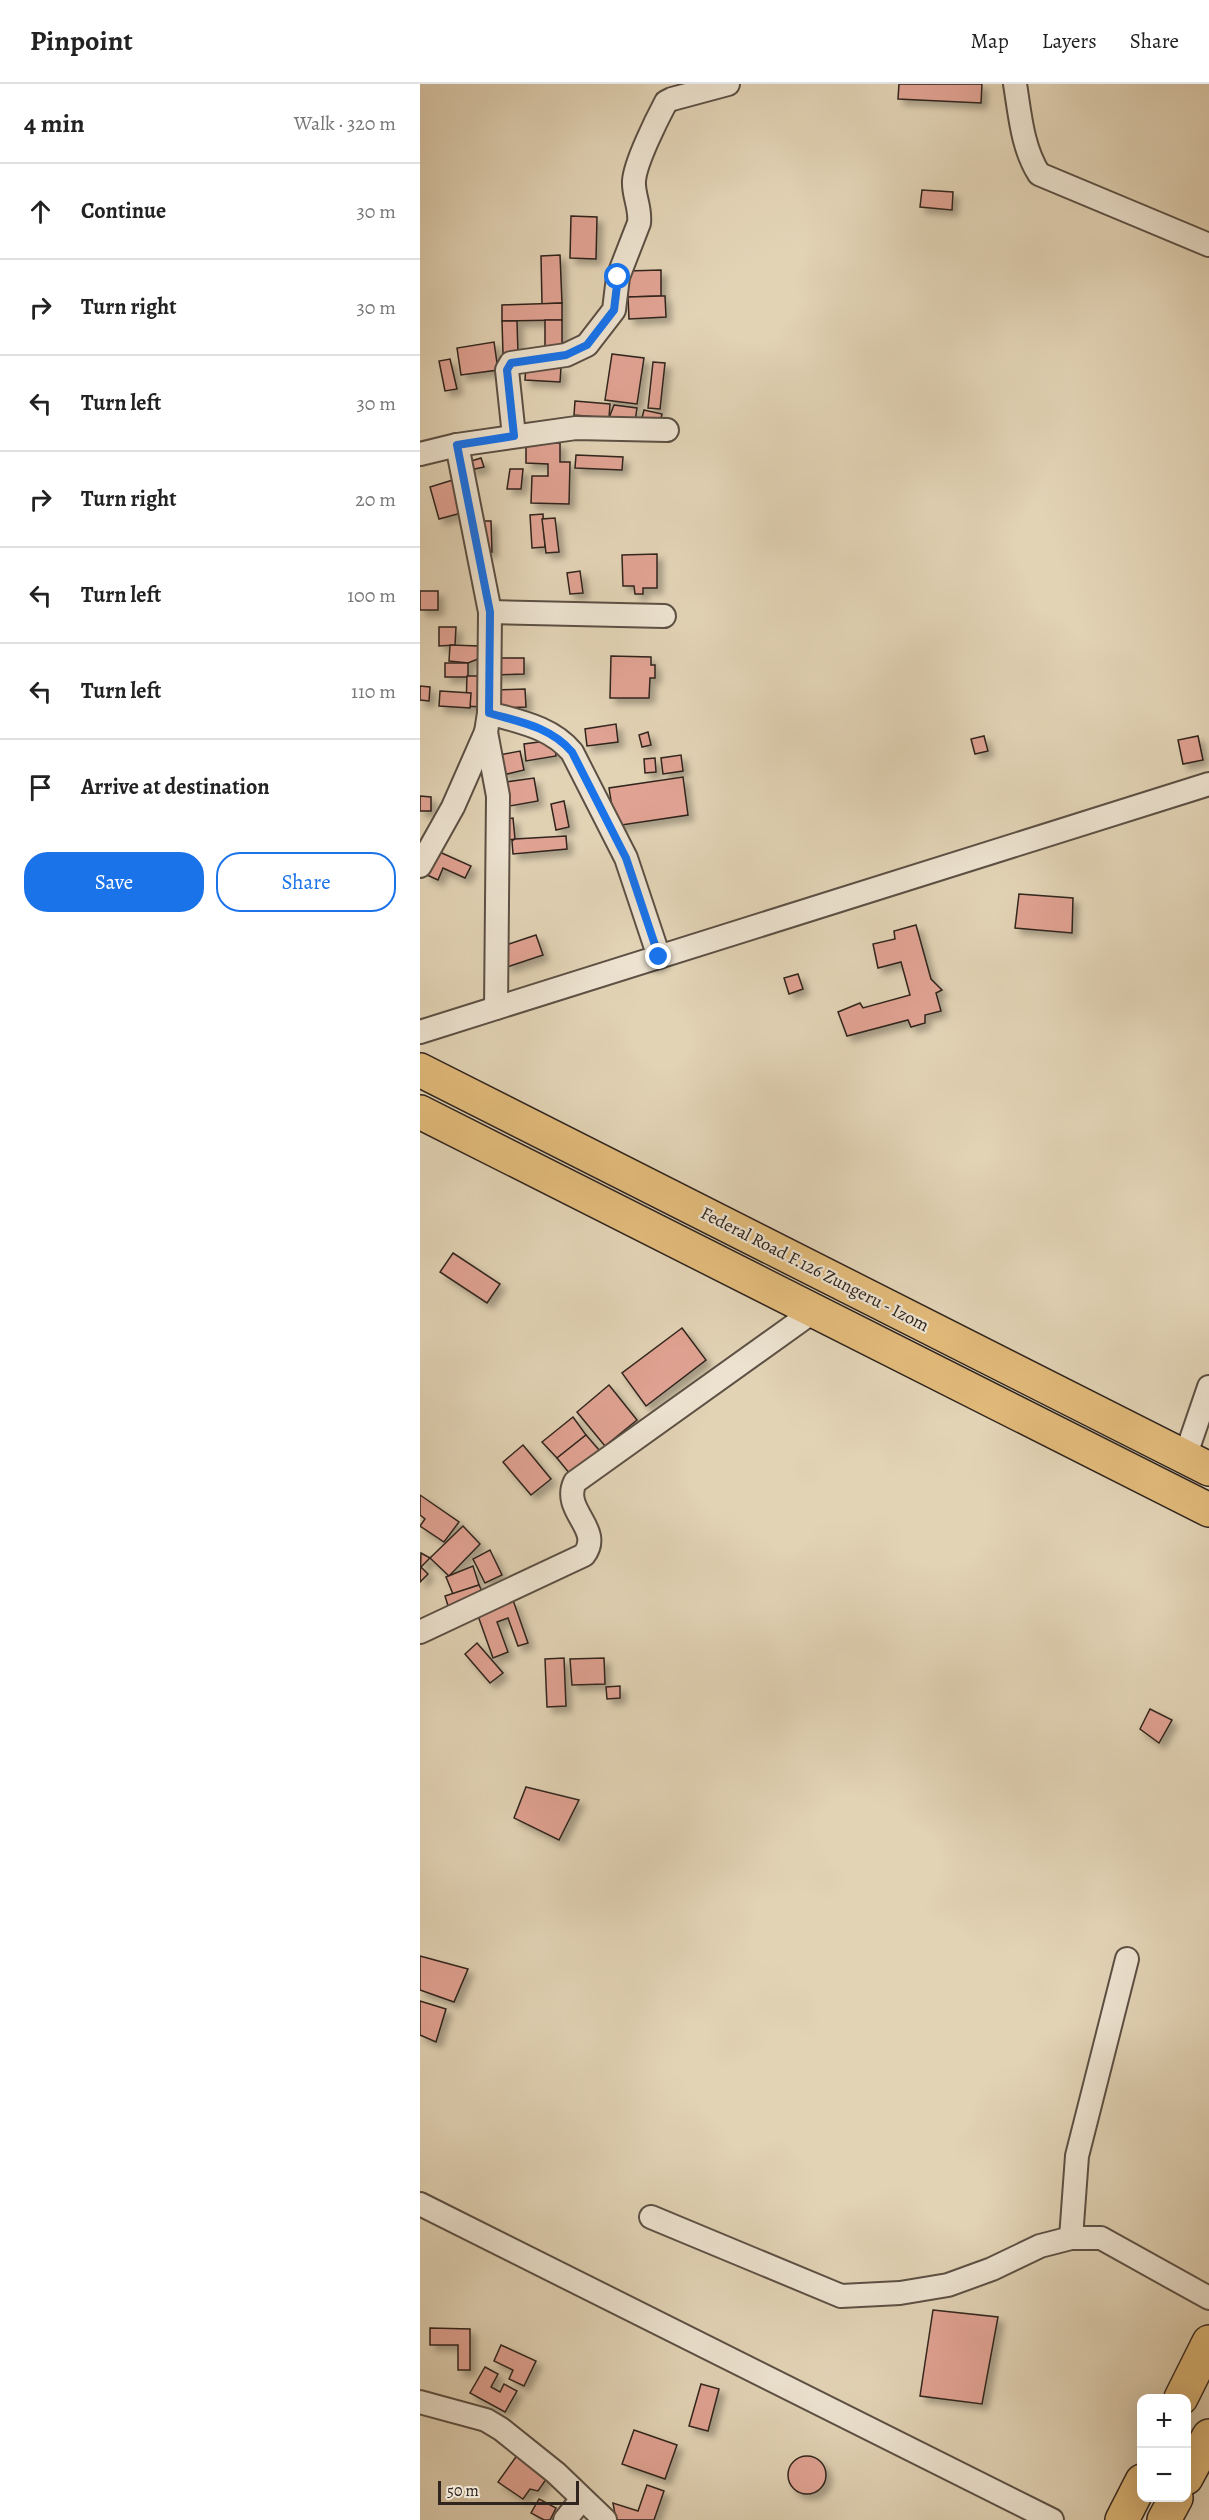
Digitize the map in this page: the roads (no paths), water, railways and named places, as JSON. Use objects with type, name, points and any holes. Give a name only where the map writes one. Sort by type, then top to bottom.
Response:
[{"type":"main road","name":"Federal Road F.126 Zungeru - Izom","points":[[420,1070],[1197,1463]]},
{"type":"main road","name":"Federal Road F.126 Zungeru - Izom","points":[[420,1112],[1209,1510]]},
{"type":"main road","points":[[1184,2394],[1209,2342]]},
{"type":"main road","points":[[1191,2469],[1209,2436]]},
{"type":"main road","points":[[1122,2520],[1137,2491]]},
{"type":"street","points":[[514,436],[507,370],[511,363],[566,355],[578,351],[587,345],[614,310],[618,277],[639,223],[640,215],[634,182],[637,168],[666,102],[728,84]]},
{"type":"street","points":[[1015,84],[1030,160],[1039,174],[1209,245]]},
{"type":"street","points":[[420,454],[457,445],[576,428],[667,429]]},
{"type":"street","points":[[457,445],[490,612],[487,722],[498,796],[496,1008]]},
{"type":"street","points":[[490,612],[664,616]]},
{"type":"street","points":[[420,866],[453,807],[487,722]]},
{"type":"street","points":[[487,722],[547,730],[561,739],[572,752],[626,858],[659,957]]},
{"type":"street","points":[[420,1032],[1209,784]]},
{"type":"street","points":[[420,1632],[584,1555],[588,1549],[589,1534],[571,1500],[570,1491],[575,1482],[814,1311]]},
{"type":"street","points":[[1197,1463],[1209,1387]]},
{"type":"street","points":[[1071,2238],[1077,2156],[1127,1959]]},
{"type":"street","points":[[420,2204],[1052,2520]]},
{"type":"street","points":[[651,2217],[841,2296],[900,2293],[948,2285],[992,2269],[1040,2246],[1071,2238],[1101,2238],[1209,2298]]},
{"type":"street","points":[[420,2402],[486,2420],[501,2428],[556,2473],[605,2520]]},
{"type":"street","points":[[565,2520],[582,2499]]}]
